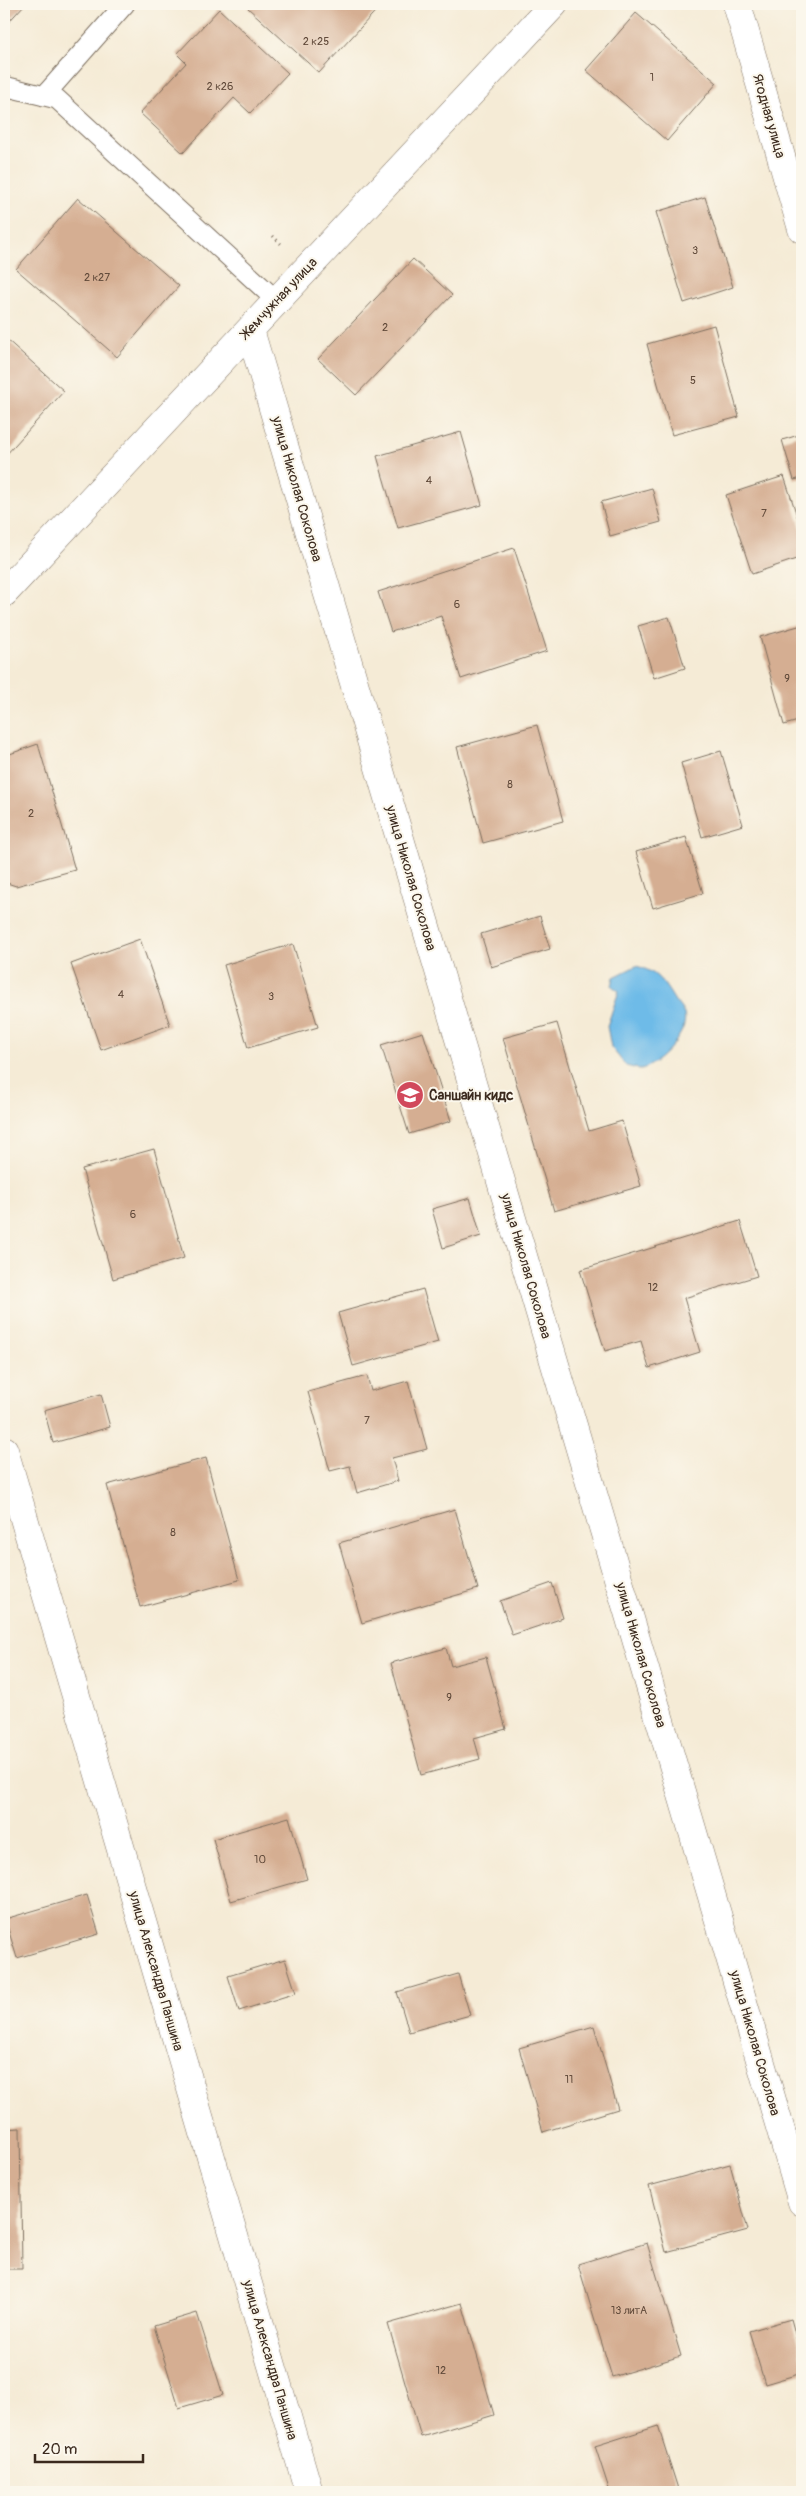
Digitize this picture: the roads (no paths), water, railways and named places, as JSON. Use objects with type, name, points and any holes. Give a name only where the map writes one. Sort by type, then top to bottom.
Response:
[{"type":"street","name":"Жемчужная улица","points":[[4,593],[554,4]]},
{"type":"street","name":"Ягодная улица","points":[[737,4],[802,229]]},
{"type":"street","name":"улица Николая Соколова","points":[[250,330],[802,2202]]},
{"type":"street","name":"улица Александра Паншина","points":[[4,1450],[309,2492]]},
{"type":"lane","points":[[44,96],[125,4]]},
{"type":"lane","points":[[4,86],[57,99],[276,301]]},
{"type":"water","points":[[636,966],[649,971],[659,979],[682,1010],[685,1021],[678,1039],[664,1055],[648,1067],[641,1069],[626,1066],[611,1047],[607,1026],[619,991],[612,986],[614,977]]},
{"type":"place","name":"Саншайн кидс","points":[[410,1095]]}]
